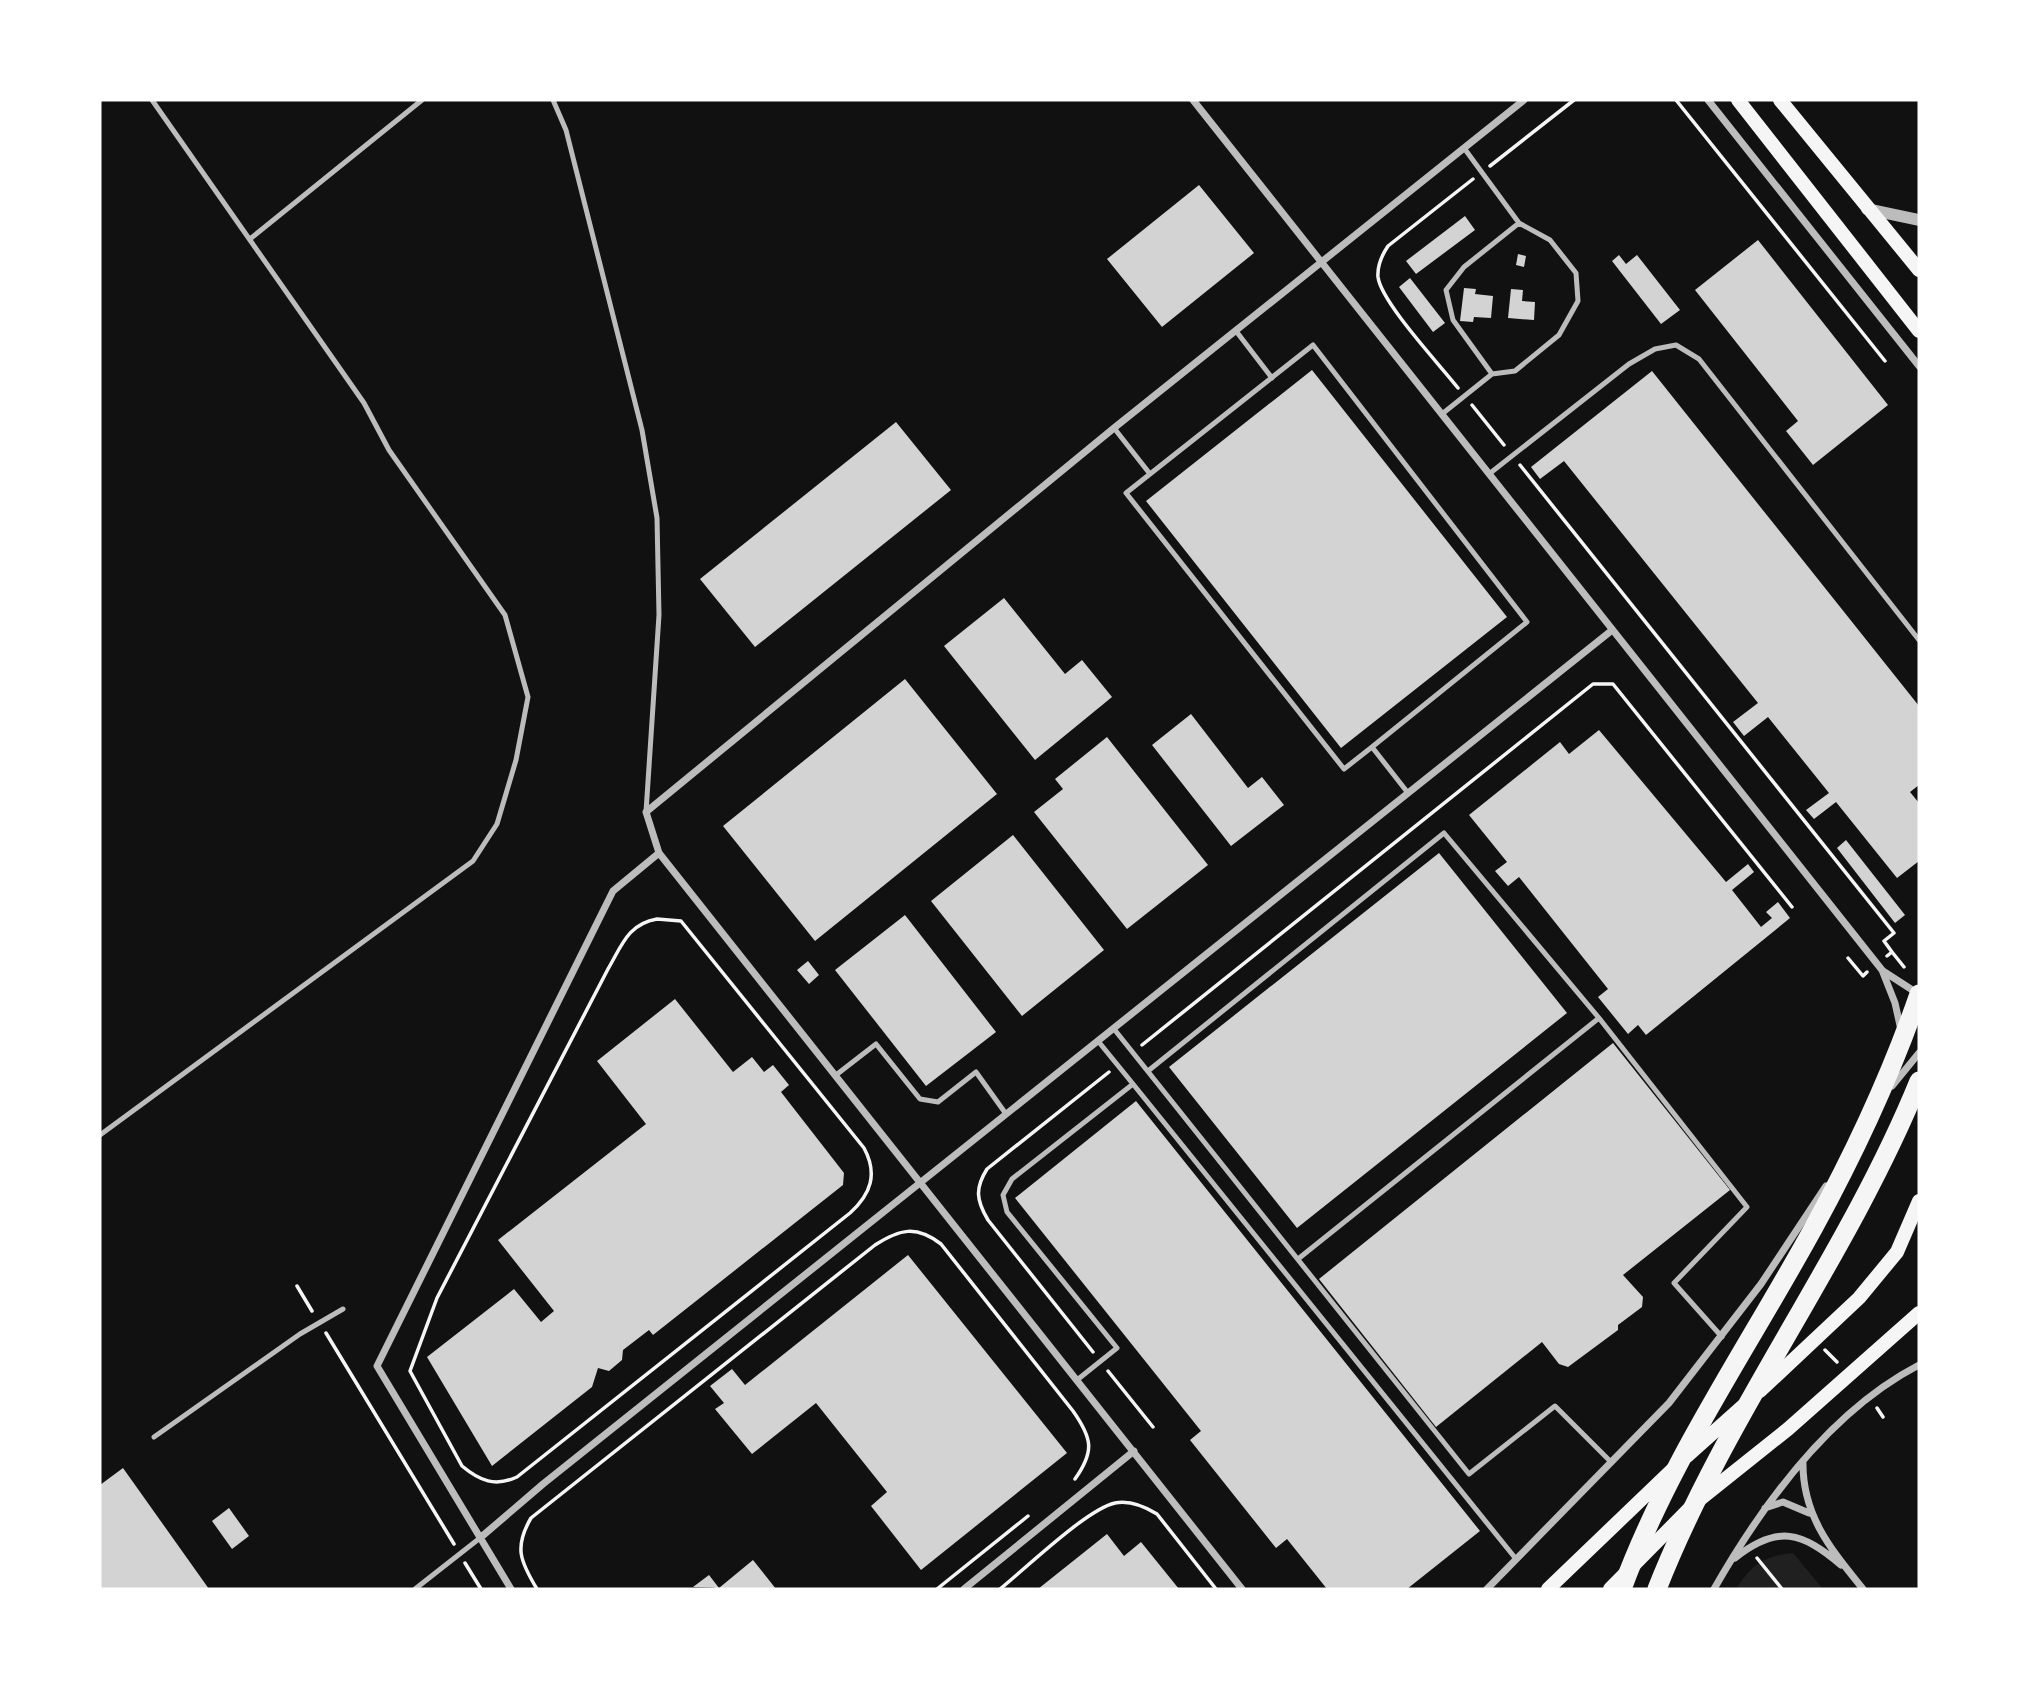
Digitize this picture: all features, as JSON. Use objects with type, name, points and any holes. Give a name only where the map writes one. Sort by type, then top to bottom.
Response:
[{"type":"highway","points":[[1622,1589],[1688,1448],[1850,1160],[1895,1062],[1919,994]]},
{"type":"highway","points":[[1657,1589],[1733,1433],[1867,1195],[1919,1082]]},
{"type":"main road","points":[[1738,100],[1919,331]]},
{"type":"main road","points":[[1780,100],[1919,270]]},
{"type":"main road","points":[[1548,1589],[1604,1532],[1859,1298],[1897,1252],[1919,1201]]},
{"type":"main road","points":[[1610,1589],[1694,1504],[1788,1429],[1919,1314]]},
{"type":"street","points":[[1193,100],[1611,631],[1880,967],[1895,1003],[1903,1043],[1897,1079]]},
{"type":"street","points":[[1242,1589],[659,853],[646,812],[1114,428],[1524,100]]},
{"type":"street","points":[[1708,100],[1919,366]]},
{"type":"street","points":[[1867,209],[1919,220]]},
{"type":"street","points":[[480,1538],[542,1484],[1611,631]]},
{"type":"street","points":[[511,1589],[377,1366],[613,891],[659,853]]},
{"type":"street","points":[[1880,967],[1919,994]]},
{"type":"street","points":[[1487,1589],[1668,1403],[1722,1337],[1897,1079],[1919,1053]]},
{"type":"street","points":[[1714,1589],[1762,1509],[1780,1492],[1803,1461],[1831,1431],[1860,1406],[1919,1365]]},
{"type":"street","points":[[964,1589],[1134,1451]]},
{"type":"street","points":[[1803,1461],[1803,1493],[1810,1513],[1863,1589]]},
{"type":"street","points":[[1762,1509],[1783,1502],[1810,1513]]},
{"type":"street","points":[[1728,1563],[1748,1547],[1767,1539],[1793,1535],[1815,1542],[1849,1572]]},
{"type":"street","points":[[1481,1589],[1508,1567]]},
{"type":"lane","points":[[100,1135],[473,861],[497,824],[516,760],[528,697],[505,615],[389,450],[364,403],[152,100]]},
{"type":"lane","points":[[250,239],[422,100]]},
{"type":"lane","points":[[553,100],[566,130],[639,417],[657,518],[659,615],[646,812]]},
{"type":"lane","points":[[1442,414],[1492,373],[1515,371],[1559,335],[1578,301],[1576,273],[1550,240],[1519,223],[1464,148]]},
{"type":"lane","points":[[1492,373],[1453,320],[1446,290],[1464,267],[1519,223]]},
{"type":"lane","points":[[1236,331],[1272,378]]},
{"type":"lane","points":[[1313,345],[1527,622],[1344,769],[1126,493],[1150,474],[1313,345]]},
{"type":"lane","points":[[1489,474],[1629,364],[1655,349],[1676,345],[1699,359],[1919,640]]},
{"type":"lane","points":[[1114,428],[1150,474]]},
{"type":"lane","points":[[1372,747],[1408,793]]},
{"type":"lane","points":[[1148,1071],[1444,833],[1599,1018],[1747,1207],[1674,1283],[1722,1337]]},
{"type":"lane","points":[[1298,1259],[1599,1018]]},
{"type":"lane","points":[[1114,1029],[1469,1474],[1555,1406],[1610,1461]]},
{"type":"lane","points":[[1098,1041],[1516,1559]]},
{"type":"lane","points":[[836,1075],[876,1044],[920,1099],[938,1101],[976,1072],[1006,1114]]},
{"type":"lane","points":[[1077,1380],[1117,1348],[1007,1212],[1003,1195],[1012,1179],[1133,1084]]},
{"type":"lane","points":[[154,1437],[343,1309]]},
{"type":"lane","points":[[415,1589],[480,1538]]},
{"type":"path","points":[[1574,100],[1388,246],[1380,259],[1378,276],[1384,295],[1894,933],[1884,941],[1892,952],[1880,967],[1863,975],[1848,957]]},
{"type":"path","points":[[1676,100],[1885,361]]},
{"type":"path","points":[[1132,1052],[1594,684],[1613,684],[1792,907]]},
{"type":"path","points":[[681,921],[864,1147],[872,1171],[871,1186],[865,1199],[632,1386],[517,1477],[490,1483],[475,1478],[463,1466],[410,1371],[437,1298],[603,979],[626,937],[641,922],[681,921]]},
{"type":"path","points":[[1117,1065],[987,1169],[978,1183],[978,1203],[988,1220],[1153,1427]]},
{"type":"path","points":[[537,1589],[520,1555],[522,1533],[531,1518],[875,1245],[904,1230],[926,1233],[941,1244],[1085,1429],[1090,1446],[1086,1463],[1064,1488]]},
{"type":"path","points":[[297,1286],[481,1589]]},
{"type":"path","points":[[1000,1589],[1095,1513],[1116,1503],[1144,1506],[1157,1514],[1216,1589]]},
{"type":"path","points":[[937,1589],[1032,1513]]},
{"type":"path","points":[[1748,1547],[1782,1589]]},
{"type":"shaded area","points":[[1793,1553],[1823,1589],[1736,1589],[1753,1567],[1774,1556]]},
{"type":"building","points":[[1199,185],[1254,253],[1162,327],[1107,259]]},
{"type":"building","points":[[1465,216],[1475,230],[1416,274],[1406,261]]},
{"type":"building","points":[[1758,240],[1888,405],[1813,465],[1786,431],[1798,421],[1695,290]]},
{"type":"building","points":[[1518,254],[1526,256],[1524,267],[1516,265]]},
{"type":"building","points":[[1619,255],[1626,264],[1637,255],[1680,310],[1661,324],[1612,261]]},
{"type":"building","points":[[1410,278],[1445,323],[1433,332],[1399,287]]},
{"type":"building","points":[[1464,288],[1476,289],[1475,294],[1493,296],[1491,318],[1474,317],[1473,322],[1460,321]]},
{"type":"building","points":[[1511,289],[1523,290],[1522,301],[1535,302],[1534,320],[1508,318]]},
{"type":"building","points":[[1312,370],[1507,617],[1341,748],[1146,501]]},
{"type":"building","points":[[1652,371],[1919,706],[1919,785],[1910,792],[1919,803],[1919,861],[1897,878],[1836,802],[1814,819],[1806,810],[1829,793],[1768,717],[1744,736],[1733,722],[1758,703],[1564,461],[1540,479],[1531,467]]},
{"type":"building","points":[[896,422],[951,490],[755,647],[700,579]]},
{"type":"building","points":[[1004,598],[1065,674],[1082,660],[1112,697],[1035,760],[944,646]]},
{"type":"building","points":[[905,679],[997,794],[815,941],[723,826]]},
{"type":"building","points":[[1191,714],[1248,788],[1262,777],[1284,805],[1231,846],[1152,745]]},
{"type":"building","points":[[1599,730],[1726,882],[1748,864],[1754,872],[1732,890],[1761,927],[1772,918],[1766,912],[1778,902],[1790,918],[1646,1035],[1638,1025],[1628,1034],[1598,997],[1608,989],[1519,877],[1508,886],[1495,871],[1507,862],[1469,815],[1560,742],[1569,754]]},
{"type":"building","points":[[1107,737],[1208,865],[1127,929],[1034,812],[1063,789],[1055,779]]},
{"type":"building","points":[[1013,835],[1104,950],[1022,1016],[931,901]]},
{"type":"building","points":[[1846,840],[1905,915],[1895,923],[1837,848]]},
{"type":"building","points":[[1439,853],[1567,1013],[1297,1228],[1169,1067]]},
{"type":"building","points":[[905,915],[996,1032],[926,1086],[835,970]]},
{"type":"building","points":[[808,961],[819,975],[809,984],[797,970]]},
{"type":"building","points":[[675,999],[733,1072],[752,1057],[764,1072],[773,1065],[789,1085],[781,1092],[844,1173],[843,1185],[653,1335],[649,1330],[623,1350],[622,1360],[609,1371],[598,1368],[592,1387],[492,1466],[427,1357],[514,1289],[541,1322],[554,1311],[498,1240],[646,1124],[597,1061]]},
{"type":"building","points":[[1613,1043],[1730,1190],[1623,1275],[1643,1297],[1642,1307],[1618,1325],[1618,1330],[1568,1367],[1559,1364],[1542,1342],[1436,1427],[1319,1279]]},
{"type":"building","points":[[1136,1101],[1480,1531],[1407,1589],[1327,1589],[1287,1539],[1276,1548],[1190,1440],[1201,1431],[1015,1198]]},
{"type":"building","points":[[908,1255],[1067,1453],[921,1570],[871,1506],[887,1492],[816,1403],[752,1454],[715,1409],[724,1403],[710,1386],[732,1369],[745,1385]]},
{"type":"building","points":[[123,1468],[209,1589],[100,1589],[100,1485]]},
{"type":"building","points":[[229,1508],[249,1536],[232,1549],[212,1521]]},
{"type":"building","points":[[1107,1534],[1124,1556],[1141,1542],[1179,1589],[1038,1589]]},
{"type":"building","points":[[753,1560],[776,1589],[719,1588]]},
{"type":"building","points":[[709,1575],[719,1588],[693,1587]]}]
